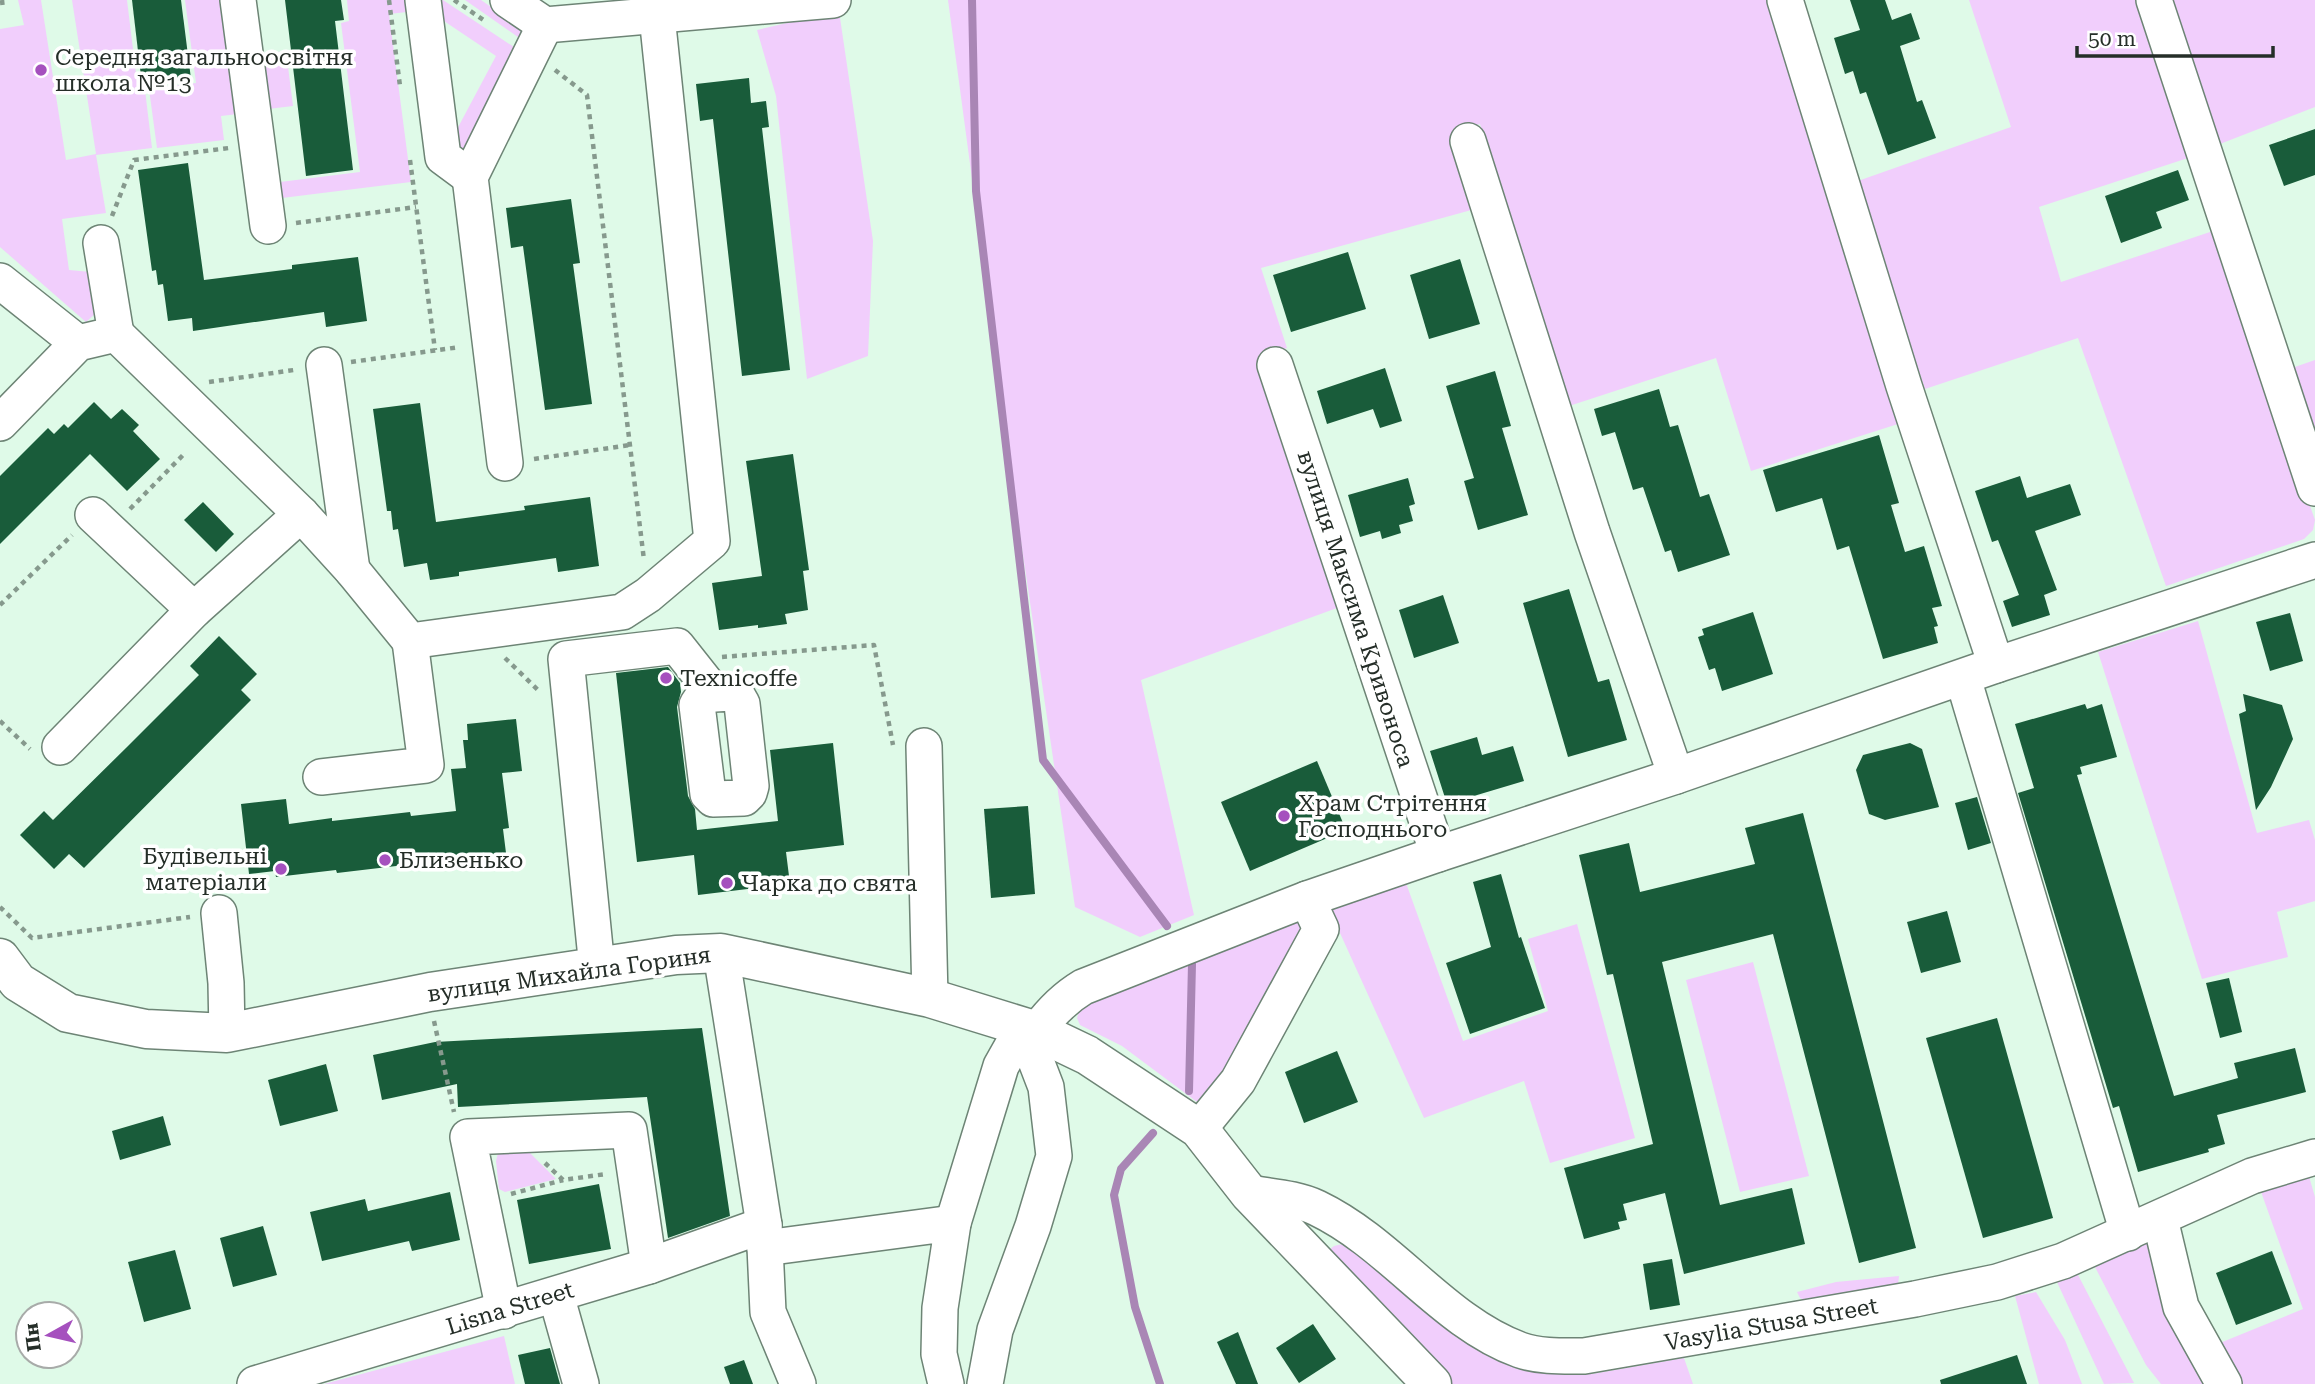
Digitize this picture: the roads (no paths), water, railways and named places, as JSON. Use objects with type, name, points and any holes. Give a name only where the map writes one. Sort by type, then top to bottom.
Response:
[{"type":"main road","name":"вулиця Михайла Гориня","points":[[6,976],[68,1013],[146,1029],[227,1033],[430,992],[676,955],[721,953],[930,998],[1030,1029],[1087,1055],[1199,1129],[1249,1193],[1432,1384]]},
{"type":"street","points":[[238,0],[268,226]]},
{"type":"street","points":[[423,0],[443,157],[470,177]]},
{"type":"street","points":[[498,11],[539,39],[657,16],[833,0]]},
{"type":"street","points":[[1784,0],[1904,386],[1996,665]]},
{"type":"street","points":[[2154,0],[2315,488]]},
{"type":"street","points":[[410,641],[622,612],[648,595],[712,541],[657,16]]},
{"type":"street","points":[[505,463],[470,177],[539,39]]},
{"type":"street","points":[[1468,141],[1592,532],[1676,776]]},
{"type":"street","points":[[102,243],[116,334],[301,514],[352,570],[410,641],[425,765],[321,777]]},
{"type":"street","points":[[0,281],[78,343]]},
{"type":"street","points":[[0,423],[78,343],[116,334]]},
{"type":"street","points":[[324,365],[352,570]]},
{"type":"street","name":"вулиця Максима Кривоноса","points":[[1275,365],[1438,853]]},
{"type":"street","points":[[60,747],[194,610],[301,514]]},
{"type":"street","points":[[101,522],[194,610]]},
{"type":"street","points":[[946,1384],[939,1354],[940,1308],[953,1223],[1001,1066],[1030,1029],[1066,997],[1083,987],[1307,899],[1438,853],[1676,776],[1996,665],[2315,560]]},
{"type":"street","points":[[597,968],[566,659],[677,646],[715,694]]},
{"type":"street","points":[[1963,678],[2128,1233]]},
{"type":"street","points":[[909,748],[930,998]]},
{"type":"street","points":[[1199,1129],[1238,1081],[1321,929],[1307,899]]},
{"type":"street","points":[[219,914],[226,983],[227,1033]]},
{"type":"street","points":[[721,953],[764,1237],[768,1312],[799,1384]]},
{"type":"street","points":[[985,1384],[995,1330],[1033,1226],[1054,1156],[1046,1087],[1030,1029]]},
{"type":"street","points":[[504,1311],[468,1137],[629,1129],[649,1266]]},
{"type":"street","name":"Vasylia Stusa Street","points":[[1249,1193],[1292,1200],[1317,1208],[1365,1237],[1476,1328],[1522,1351],[1556,1356],[1584,1356],[1997,1282],[2053,1265],[2252,1176],[2315,1157]]},
{"type":"street","points":[[2160,1219],[2181,1307],[2224,1384]]},
{"type":"street","name":"Lisna Street","points":[[255,1384],[649,1266],[764,1237],[953,1223]]},
{"type":"street","points":[[556,1294],[581,1384]]},
{"type":"waterway","points":[[972,0],[976,191],[1043,760],[1167,926]]},
{"type":"waterway","points":[[1189,1091],[1192,964]]},
{"type":"waterway","points":[[1153,1133],[1121,1169],[1114,1195],[1135,1307],[1160,1384]]},
{"type":"place","name":"Середня загальноосвітня школа №13","points":[[41,70]]},
{"type":"place","name":"Texnicoffe","points":[[666,678]]},
{"type":"place","name":"Храм Стрітення Господнього","points":[[1284,816]]},
{"type":"place","name":"Близенько","points":[[385,860]]},
{"type":"place","name":"Будівельні матеріали","points":[[281,869]]},
{"type":"place","name":"Чарка до свята","points":[[727,883]]}]
